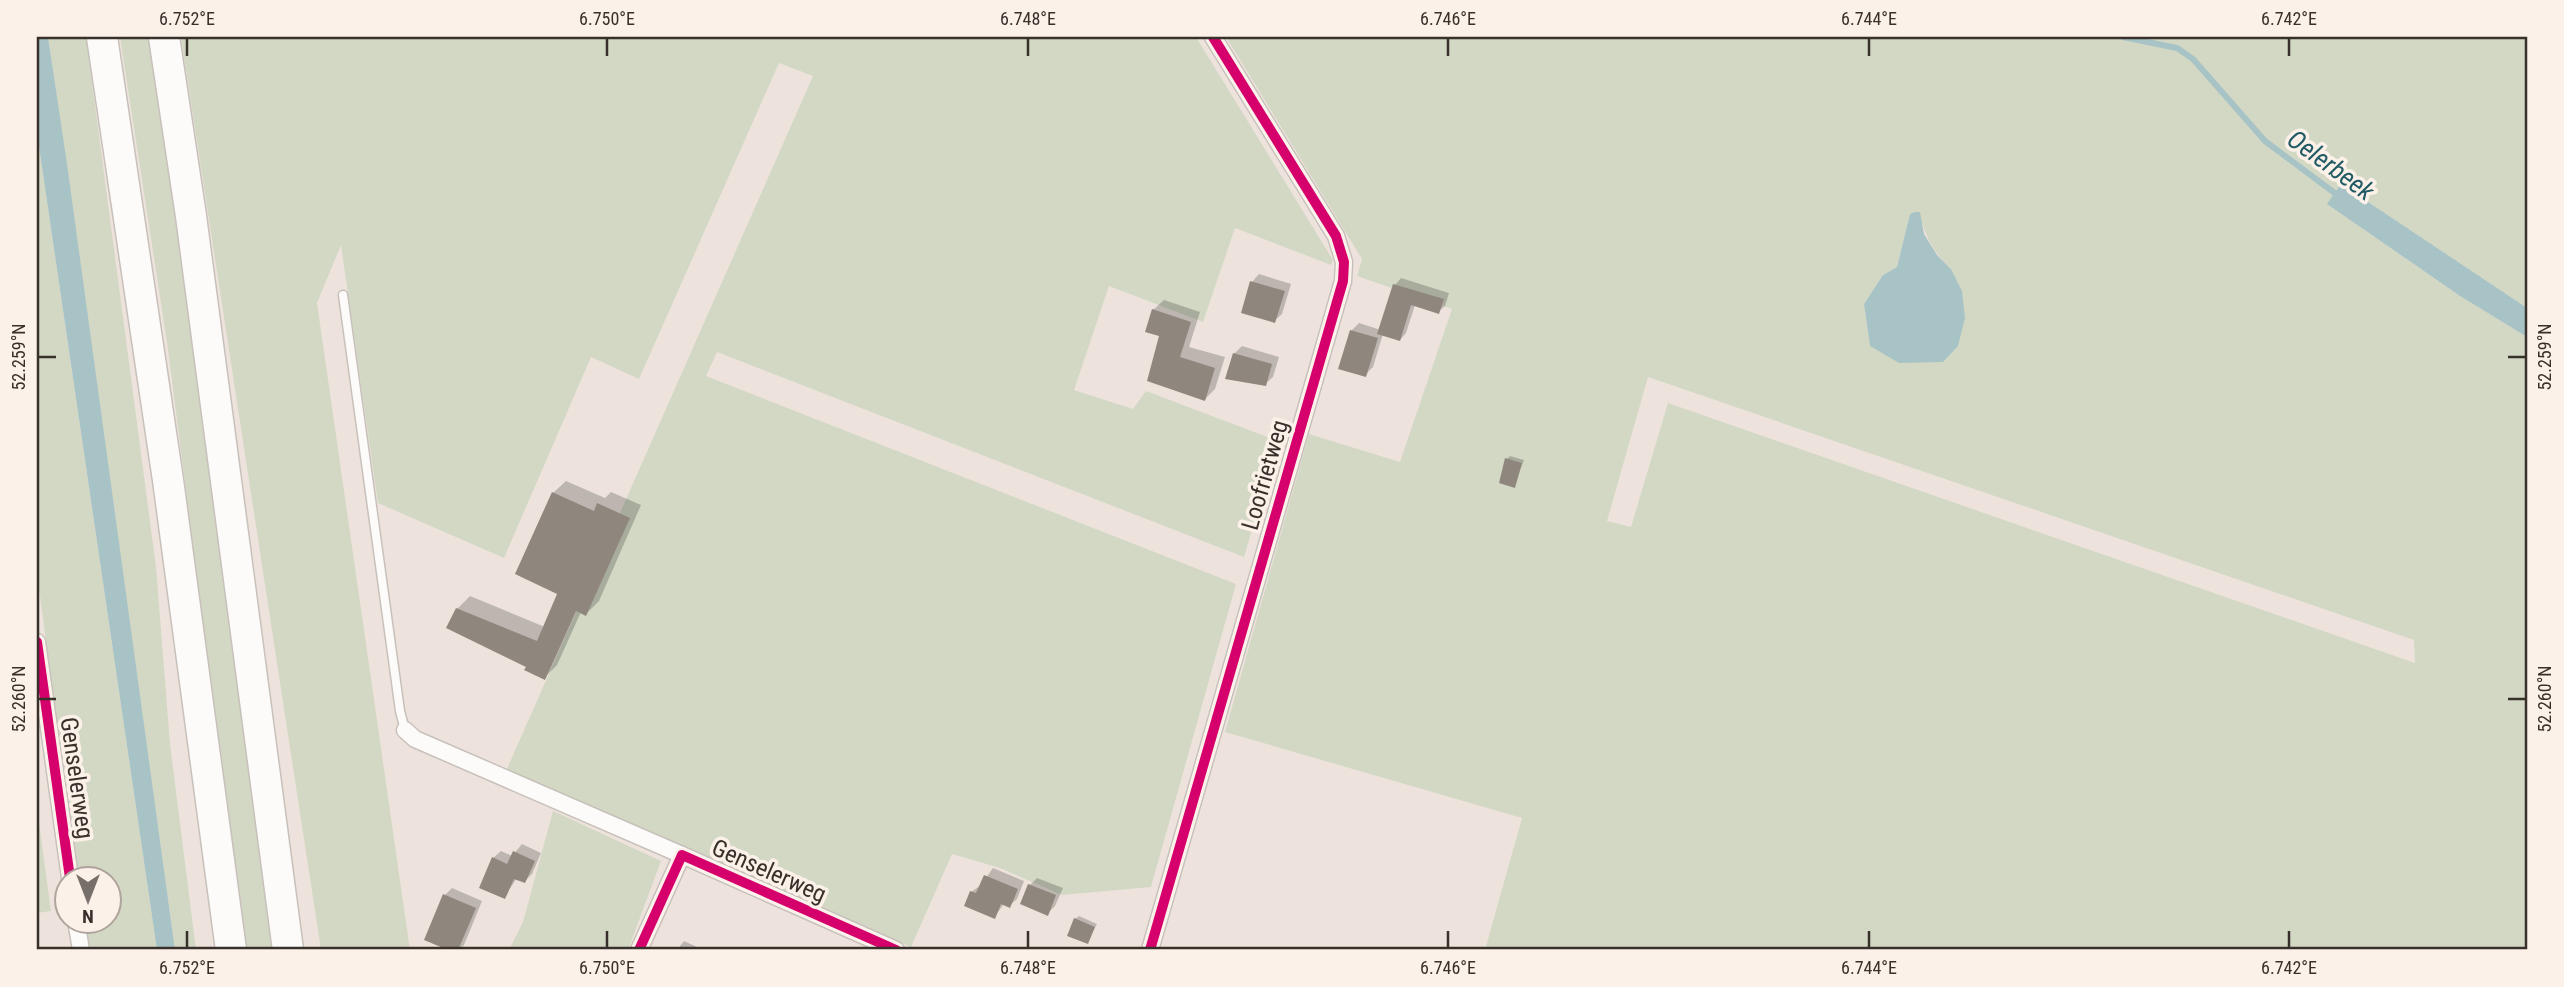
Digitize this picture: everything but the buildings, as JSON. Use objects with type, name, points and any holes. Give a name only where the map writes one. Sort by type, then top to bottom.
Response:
[{"type":"highway","points":[[102,37],[168,480],[231,950]]},
{"type":"highway","points":[[164,37],[193,230],[288,950]]},
{"type":"street","name":"Loofrietweg","points":[[1150,950],[1343,281],[1344,262],[1336,236],[1213,37]]},
{"type":"street","name":"Genselerweg","points":[[37,642],[69,864]]},
{"type":"street","name":"Genselerweg","points":[[405,730],[415,739],[896,950]]},
{"type":"street","name":"Genselerweg","points":[[639,950],[682,855]]},
{"type":"lane","points":[[343,295],[400,712],[405,730]]},
{"type":"green space","points":[[48,37],[86,37],[156,567],[170,744],[196,950],[175,950]]},
{"type":"green space","points":[[120,37],[152,37],[182,241],[274,950],[245,950],[167,342]]},
{"type":"green space","points":[[181,37],[1196,37],[1333,260],[1331,265],[1235,228],[1203,322],[1109,286],[1074,390],[1133,409],[1146,391],[1278,441],[1244,557],[717,352],[706,376],[1236,584],[1151,887],[1062,895],[1000,868],[952,854],[911,947],[506,771],[813,76],[779,63],[639,379],[591,357],[504,558],[378,503],[341,245],[317,303],[410,950],[321,950]]},
{"type":"green space","points":[[1226,37],[2527,37],[2527,308],[2474,275],[2327,204],[2460,296],[2527,337],[2527,950],[1485,950],[1522,818],[1225,732],[1309,434],[1400,462],[1452,309],[1357,276],[1362,259]],"holes":[[[1919,212],[1930,243],[1951,269],[1870,346],[1864,304],[1883,275],[1897,267],[1910,214]],[[1648,377],[2414,640],[2415,663],[1668,403],[1631,527],[1607,521]]]},
{"type":"green space","points":[[37,133],[157,950],[89,950],[86,934],[122,934],[122,864],[76,864],[37,574]]},
{"type":"green space","points":[[37,808],[51,911],[37,913]]},
{"type":"green space","points":[[553,811],[661,861],[628,950],[509,950],[523,922]]},
{"type":"water","points":[[37,37],[48,37],[175,950],[157,950],[37,133]]},
{"type":"water","points":[[2341,184],[2527,308],[2527,337],[2460,296],[2327,204]]},
{"type":"water","points":[[1920,212],[1924,234],[1937,255],[1951,269],[1962,291],[1965,318],[1958,346],[1943,362],[1899,363],[1870,346],[1864,304],[1883,275],[1897,267],[1910,214]]},
{"type":"waterway","name":"Oelerbeek","points":[[2123,37],[2177,48],[2193,59],[2265,141],[2340,197]]},
{"type":"cycle path","points":[[1150,950],[1343,281],[1344,262],[1336,236],[1213,37]]},
{"type":"cycle path","points":[[37,642],[68,864]]},
{"type":"cycle path","points":[[639,950],[682,855],[896,950]]}]
